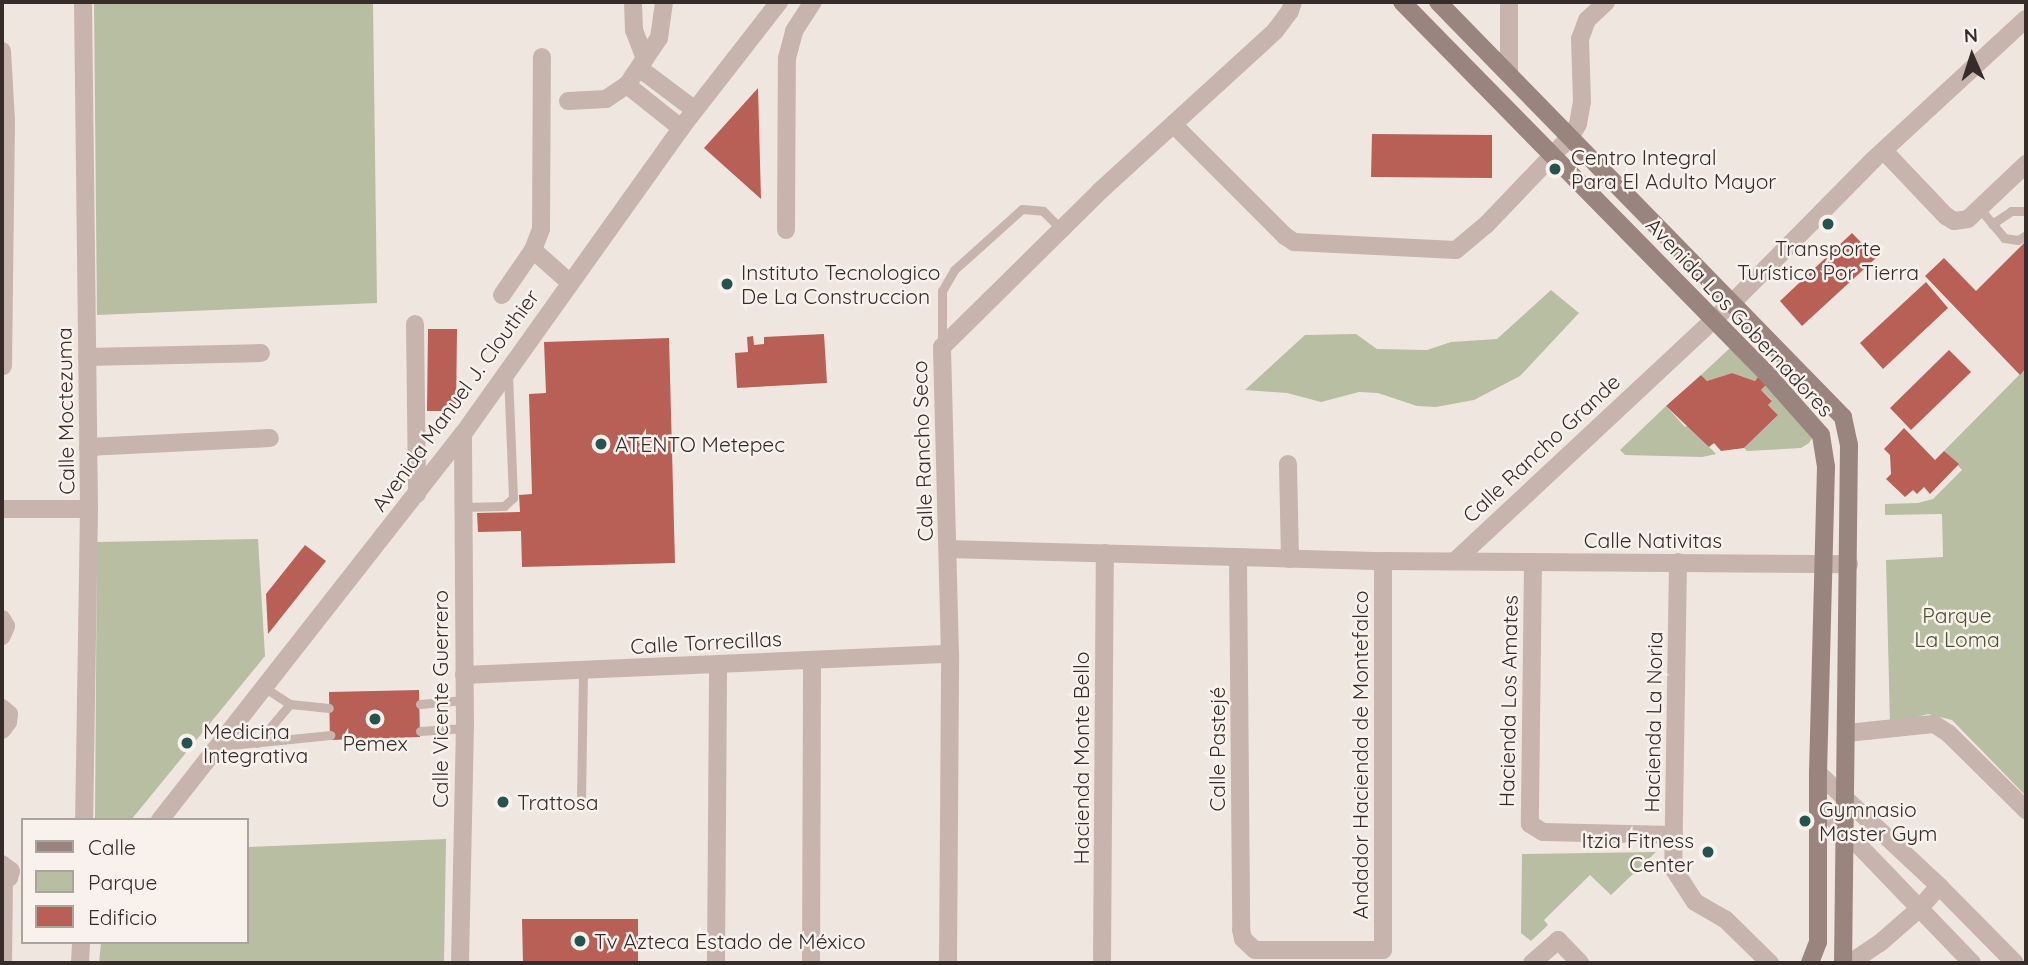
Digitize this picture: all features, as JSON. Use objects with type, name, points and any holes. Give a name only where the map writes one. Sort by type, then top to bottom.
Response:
[{"type":"street","name":"Calle Moctezuma","points":[[83,2],[89,509],[84,818]]},
{"type":"street","points":[[633,2],[634,30],[642,63],[695,110]]},
{"type":"street","points":[[568,101],[606,99],[627,85],[659,38],[664,2]]},
{"type":"street","name":"Avenida Manuel J. Clouthier","points":[[162,818],[463,434],[681,128],[779,2]]},
{"type":"street","points":[[786,230],[787,58],[794,31],[813,2]]},
{"type":"street","name":"Calle Rancho Seco","points":[[948,963],[950,654],[942,347],[1061,229],[1275,31],[1290,11],[1293,2]]},
{"type":"street","name":"Avenida Los Gobernadores","points":[[1402,2],[1713,319],[1821,435],[1826,467],[1818,772],[1818,942],[1810,963]]},
{"type":"street","name":"Avenida Los Gobernadores","points":[[1438,2],[1843,417],[1849,444],[1843,963]]},
{"type":"street","points":[[1509,2],[1509,73]]},
{"type":"street","points":[[1174,126],[1294,242],[1456,250],[1486,225],[1571,136],[1582,115],[1580,38],[1587,20],[1606,2]]},
{"type":"street","name":"Calle Rancho Grande","points":[[1456,560],[1733,302],[1884,151],[2026,19]]},
{"type":"street","points":[[2,51],[3,366]]},
{"type":"street","points":[[502,295],[533,250],[541,229],[542,57]]},
{"type":"street","points":[[627,85],[681,128]]},
{"type":"street","points":[[1884,151],[1947,216],[1961,222],[1980,209],[2026,164]]},
{"type":"street","points":[[533,250],[569,282]]},
{"type":"street","points":[[415,324],[417,494]]},
{"type":"street","points":[[87,357],[261,353]]},
{"type":"street","name":"Calle Vicente Guerrero","points":[[460,963],[465,727],[463,434]]},
{"type":"street","points":[[88,447],[270,438]]},
{"type":"street","points":[[1288,464],[1290,559]]},
{"type":"street","points":[[2,509],[89,509]]},
{"type":"street","points":[[948,549],[1238,558],[1456,560]]},
{"type":"street","name":"Hacienda Monte Bello","points":[[1102,963],[1105,553]]},
{"type":"street","name":"Calle Pastejé","points":[[1238,558],[1243,939],[1255,950],[1383,950]]},
{"type":"street","name":"Calle Nativitas","points":[[1456,560],[1849,564]]},
{"type":"street","name":"Andador Hacienda de Montefalco","points":[[1383,561],[1383,950]]},
{"type":"street","name":"Hacienda Los Amates","points":[[1533,562],[1530,824],[1544,832],[1628,835]]},
{"type":"street","name":"Hacienda La Noria","points":[[1628,835],[1674,835],[1678,562]]},
{"type":"street","points":[[2,619],[6,626],[2,636]]},
{"type":"street","name":"Calle Torrecillas","points":[[464,675],[950,654]]},
{"type":"street","points":[[811,963],[812,660]]},
{"type":"street","points":[[716,963],[718,665]]},
{"type":"street","points":[[2,708],[9,715],[2,730]]},
{"type":"street","points":[[1847,733],[1934,724],[1948,733],[2026,810]]},
{"type":"street","points":[[1818,772],[1939,886],[2015,963]]},
{"type":"street","points":[[1819,804],[1972,963]]},
{"type":"street","points":[[1674,835],[1673,868],[1695,902],[1726,919],[1770,963]]},
{"type":"street","points":[[2,875],[3,963]]},
{"type":"street","points":[[1850,963],[1880,943],[1919,909],[1939,886]]},
{"type":"street","points":[[1532,963],[1558,940],[1580,963]]},
{"type":"street","points":[[80,963],[81,944]]},
{"type":"lane","points":[[942,347],[942,290],[954,270],[1022,209],[1043,211],[1061,229]]},
{"type":"lane","points":[[1980,209],[2010,241],[2026,235]]},
{"type":"lane","points":[[1992,224],[2011,211],[2026,211]]},
{"type":"lane","points":[[464,507],[505,506],[513,498],[508,372]]},
{"type":"lane","points":[[582,800],[583,670]]},
{"type":"lane","points":[[265,688],[290,704],[329,708]]},
{"type":"lane","points":[[419,704],[464,700]]},
{"type":"lane","points":[[257,743],[290,704]]},
{"type":"lane","points":[[420,731],[465,727]]},
{"type":"lane","points":[[219,746],[330,736]]},
{"type":"green space","points":[[94,2],[373,2],[377,303],[97,315]]},
{"type":"green space","points":[[1551,290],[1579,313],[1520,376],[1474,400],[1436,407],[1417,406],[1378,393],[1359,392],[1321,402],[1287,393],[1245,390],[1305,335],[1356,334],[1377,349],[1427,350],[1451,342],[1497,339]]},
{"type":"green space","points":[[1730,348],[1758,377],[1755,381],[1732,373],[1707,381],[1701,375]]},
{"type":"green space","name":"Parque La Loma","points":[[2026,368],[2026,796],[1952,720],[1928,714],[1890,725],[1886,560],[1943,557],[1942,514],[1885,515],[1885,504],[1918,503],[1933,499],[1962,470],[1944,451]]},
{"type":"green space","points":[[1766,385],[1813,437],[1809,443],[1801,448],[1747,451],[1744,448],[1778,415],[1768,405],[1772,400],[1761,390]]},
{"type":"green space","points":[[1666,406],[1716,454],[1702,457],[1625,455],[1620,450]]},
{"type":"green space","points":[[258,539],[265,656],[133,818],[95,818],[97,542]]},
{"type":"green space","points":[[446,839],[444,963],[99,963],[101,944],[248,944],[248,847]]},
{"type":"green space","points":[[1656,852],[1611,895],[1590,875],[1544,920],[1548,925],[1531,941],[1521,933],[1522,854]]},
{"type":"building","points":[[758,88],[761,199],[704,148]]},
{"type":"building","points":[[1372,134],[1492,135],[1492,178],[1371,177]]},
{"type":"building","points":[[1852,233],[1876,258],[1802,326],[1780,301]]},
{"type":"building","points":[[2026,241],[2026,368],[2020,375],[1925,276],[1944,258],[1976,291]]},
{"type":"building","points":[[1926,282],[1948,308],[1883,369],[1860,343]]},
{"type":"building","points":[[428,329],[457,329],[456,411],[427,411]]},
{"type":"building","name":"ATENTO Metepec","points":[[824,334],[827,383],[737,388],[735,353],[748,352],[747,337],[753,336],[754,345],[764,344],[764,337]]},
{"type":"building","name":"ATENTO Metepec","points":[[669,338],[675,563],[522,567],[521,531],[478,532],[477,513],[520,512],[519,495],[532,494],[529,394],[546,393],[544,342]]},
{"type":"building","points":[[1949,350],[1971,372],[1911,430],[1890,408]]},
{"type":"building","points":[[1732,373],[1755,381],[1758,377],[1766,385],[1761,390],[1772,401],[1768,405],[1778,415],[1744,448],[1721,451],[1714,443],[1709,447],[1666,406],[1701,375],[1707,381]]},
{"type":"building","points":[[1904,428],[1935,460],[1944,451],[1959,464],[1930,494],[1924,487],[1917,494],[1913,490],[1905,497],[1886,479],[1891,474],[1890,455],[1884,449]]},
{"type":"building","points":[[305,545],[326,561],[268,634],[266,594]]},
{"type":"building","name":"Pemex","points":[[419,690],[420,737],[330,740],[329,692]]},
{"type":"building","name":"Tv Azteca Estado de México","points":[[522,919],[638,919],[638,963],[523,963]]},
{"type":"place","name":"Centro Integral Para El Adulto Mayor","points":[[1555,169]]},
{"type":"place","name":"Transporte Turístico Por Tierra","points":[[1828,224]]},
{"type":"place","name":"Instituto Tecnologico De La Construccion","points":[[727,284]]},
{"type":"place","name":"ATENTO Metepec","points":[[601,444]]},
{"type":"place","name":"Pemex","points":[[375,719]]},
{"type":"place","name":"Medicina Integrativa","points":[[187,743]]},
{"type":"place","name":"Trattosa","points":[[503,802]]},
{"type":"place","name":"Gymnasio Master Gym","points":[[1805,821]]},
{"type":"place","name":"Itzia Fitness Center","points":[[1708,852]]},
{"type":"place","name":"Tv Azteca Estado de México","points":[[580,941]]}]
